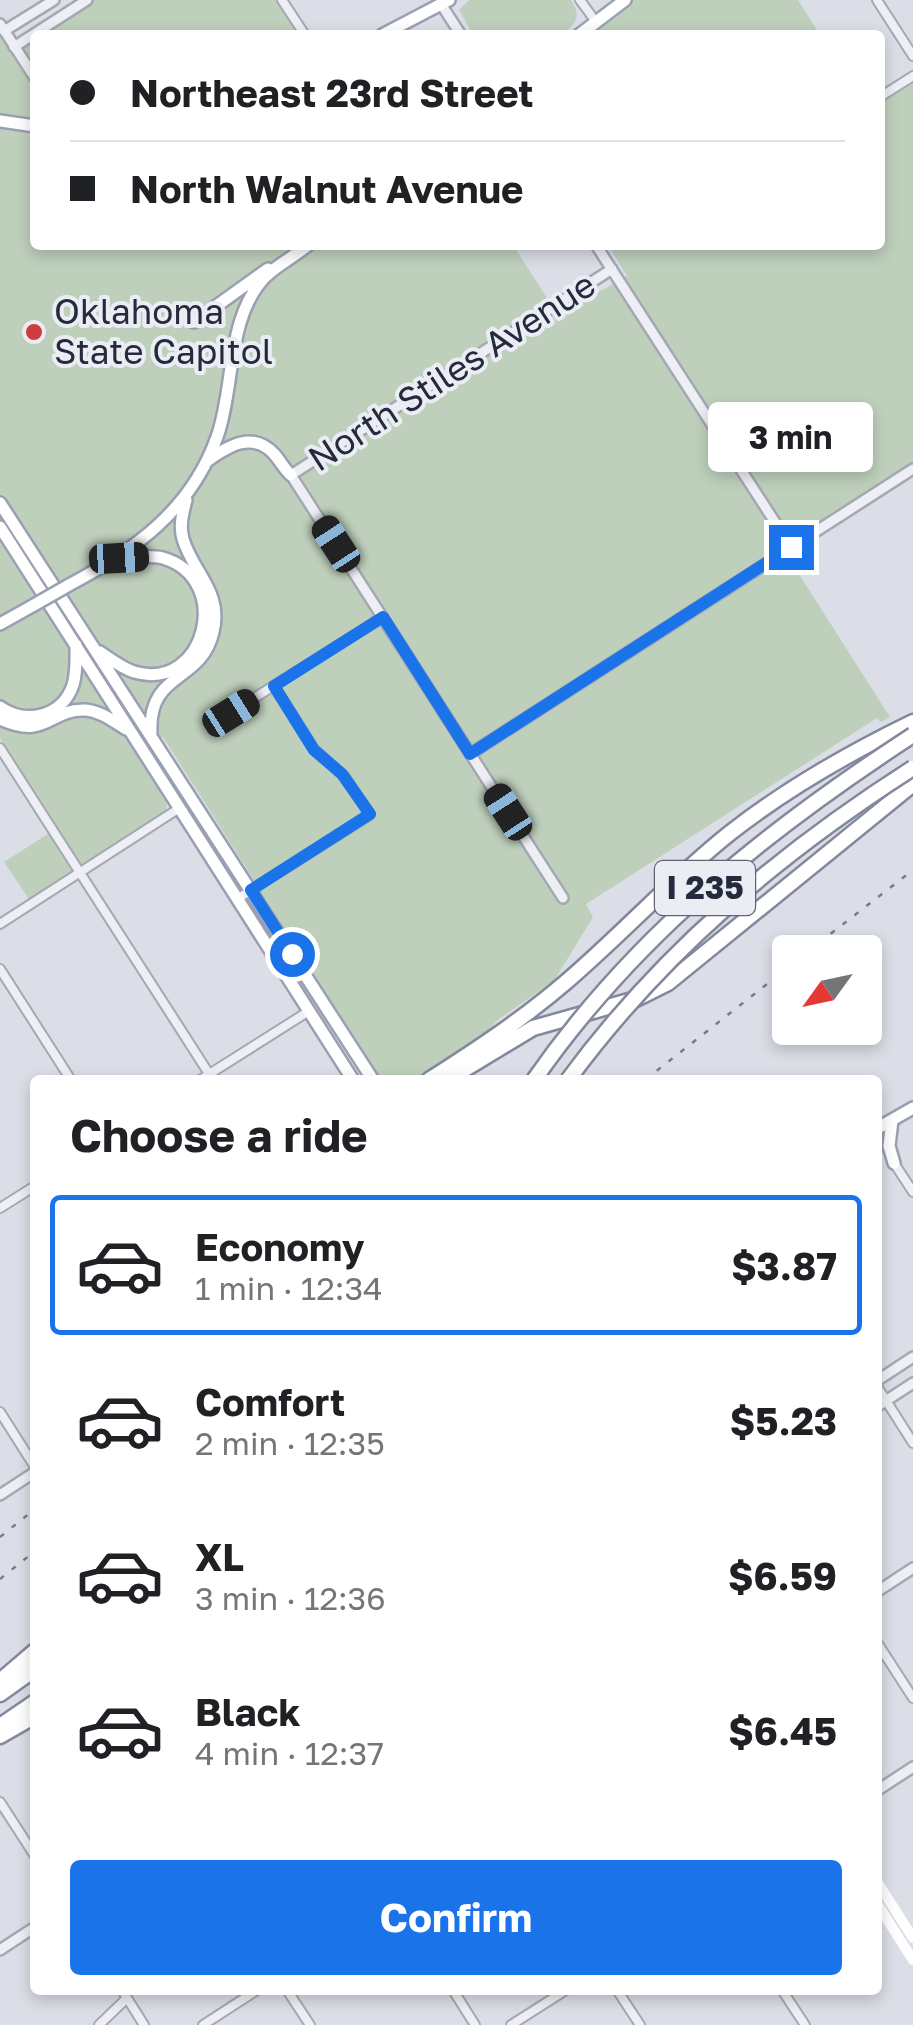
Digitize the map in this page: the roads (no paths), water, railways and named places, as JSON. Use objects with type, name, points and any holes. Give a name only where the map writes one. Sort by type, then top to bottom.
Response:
[{"type":"highway","points":[[435,1075],[524,1015],[701,858],[759,812],[821,772],[913,722]]},
{"type":"highway","name":"I 235","points":[[538,1075],[596,1000],[704,889],[776,828],[913,736]]},
{"type":"highway","name":"I 235","points":[[572,1075],[643,988],[730,902],[826,826],[913,768]]},
{"type":"highway","points":[[455,1075],[534,1028],[654,991],[684,972],[913,784]]},
{"type":"highway","points":[[0,1681],[30,1655]]},
{"type":"highway","points":[[0,1694],[30,1673]]},
{"type":"highway","points":[[0,1726],[30,1705]]},
{"type":"highway","points":[[0,1736],[30,1719]]},
{"type":"main road","points":[[586,30],[625,0]]},
{"type":"main road","points":[[391,30],[443,2]]},
{"type":"main road","points":[[20,123],[30,116]]},
{"type":"main road","points":[[0,122],[30,125]]},
{"type":"main road","points":[[194,322],[263,271],[300,250]]},
{"type":"main road","points":[[2,625],[119,558],[164,522],[187,495],[207,461],[220,425],[248,302],[266,277],[301,250]]},
{"type":"main road","points":[[207,461],[232,444],[252,442],[270,450],[291,474]]},
{"type":"main road","points":[[152,737],[156,697],[197,663],[208,647],[216,615],[210,588],[182,536],[187,495]]},
{"type":"main road","points":[[0,503],[370,1075]]},
{"type":"main road","points":[[0,527],[350,1075]]},
{"type":"main road","points":[[93,648],[132,672],[159,673],[189,658],[205,627],[203,596],[188,573],[164,558],[119,558]]},
{"type":"main road","points":[[0,707],[25,717],[56,708],[75,679],[76,645]]},
{"type":"main road","points":[[0,719],[14,725],[35,726],[82,710],[99,714],[130,731]]},
{"type":"main road","points":[[882,1126],[913,1108]]},
{"type":"main road","points":[[892,1120],[889,1146],[894,1164]]},
{"type":"main road","points":[[882,1889],[913,1938]]},
{"type":"main road","points":[[882,1911],[913,1960]]},
{"type":"street","points":[[30,71],[2,28],[54,0]]},
{"type":"street","points":[[40,30],[87,0]]},
{"type":"street","points":[[282,0],[302,30]]},
{"type":"street","points":[[580,0],[596,22]]},
{"type":"street","points":[[877,0],[913,56]]},
{"type":"street","points":[[443,2],[458,30]]},
{"type":"street","points":[[14,47],[30,37]]},
{"type":"street","points":[[885,94],[913,76]]},
{"type":"street","points":[[599,250],[791,547]]},
{"type":"street","name":"North Stiles Avenue","points":[[291,474],[612,269]]},
{"type":"street","points":[[470,754],[913,469]]},
{"type":"street","points":[[291,474],[563,898]]},
{"type":"street","points":[[213,724],[383,617]]},
{"type":"street","points":[[237,899],[370,814],[342,774],[314,750],[274,686]]},
{"type":"street","points":[[0,748],[205,1075]]},
{"type":"street","points":[[0,924],[178,809]]},
{"type":"street","points":[[0,969],[68,1075]]},
{"type":"street","points":[[211,1075],[308,1010]]},
{"type":"street","points":[[894,1164],[913,1192]]},
{"type":"street","points":[[0,1192],[4,1206],[30,1189]]},
{"type":"street","points":[[882,1377],[913,1357]]},
{"type":"street","points":[[913,1383],[882,1403],[913,1442]]},
{"type":"street","points":[[0,1412],[30,1462]]},
{"type":"street","points":[[0,1495],[30,1474]]},
{"type":"street","points":[[882,1588],[913,1568]]},
{"type":"street","points":[[882,1650],[913,1698]]},
{"type":"street","points":[[882,1787],[913,1767]]},
{"type":"street","points":[[0,1802],[30,1848]]},
{"type":"street","points":[[0,1950],[30,1930]]},
{"type":"street","points":[[98,2025],[123,1995]]},
{"type":"street","points":[[125,1995],[144,2025]]},
{"type":"street","points":[[202,2025],[249,1995]]},
{"type":"street","points":[[289,1995],[310,2025]]},
{"type":"street","points":[[455,1995],[475,2025]]},
{"type":"street","points":[[511,2025],[558,1995]]},
{"type":"street","points":[[620,1995],[640,2025]]},
{"type":"street","points":[[785,1995],[805,2025]]},
{"type":"railway","points":[[829,935],[913,870]]},
{"type":"railway","points":[[651,1075],[772,980]]},
{"type":"railway","points":[[0,1537],[30,1513]]},
{"type":"railway","points":[[0,1579],[30,1555]]},
{"type":"place","name":"Oklahoma State Capitol","points":[[34,332]]}]
